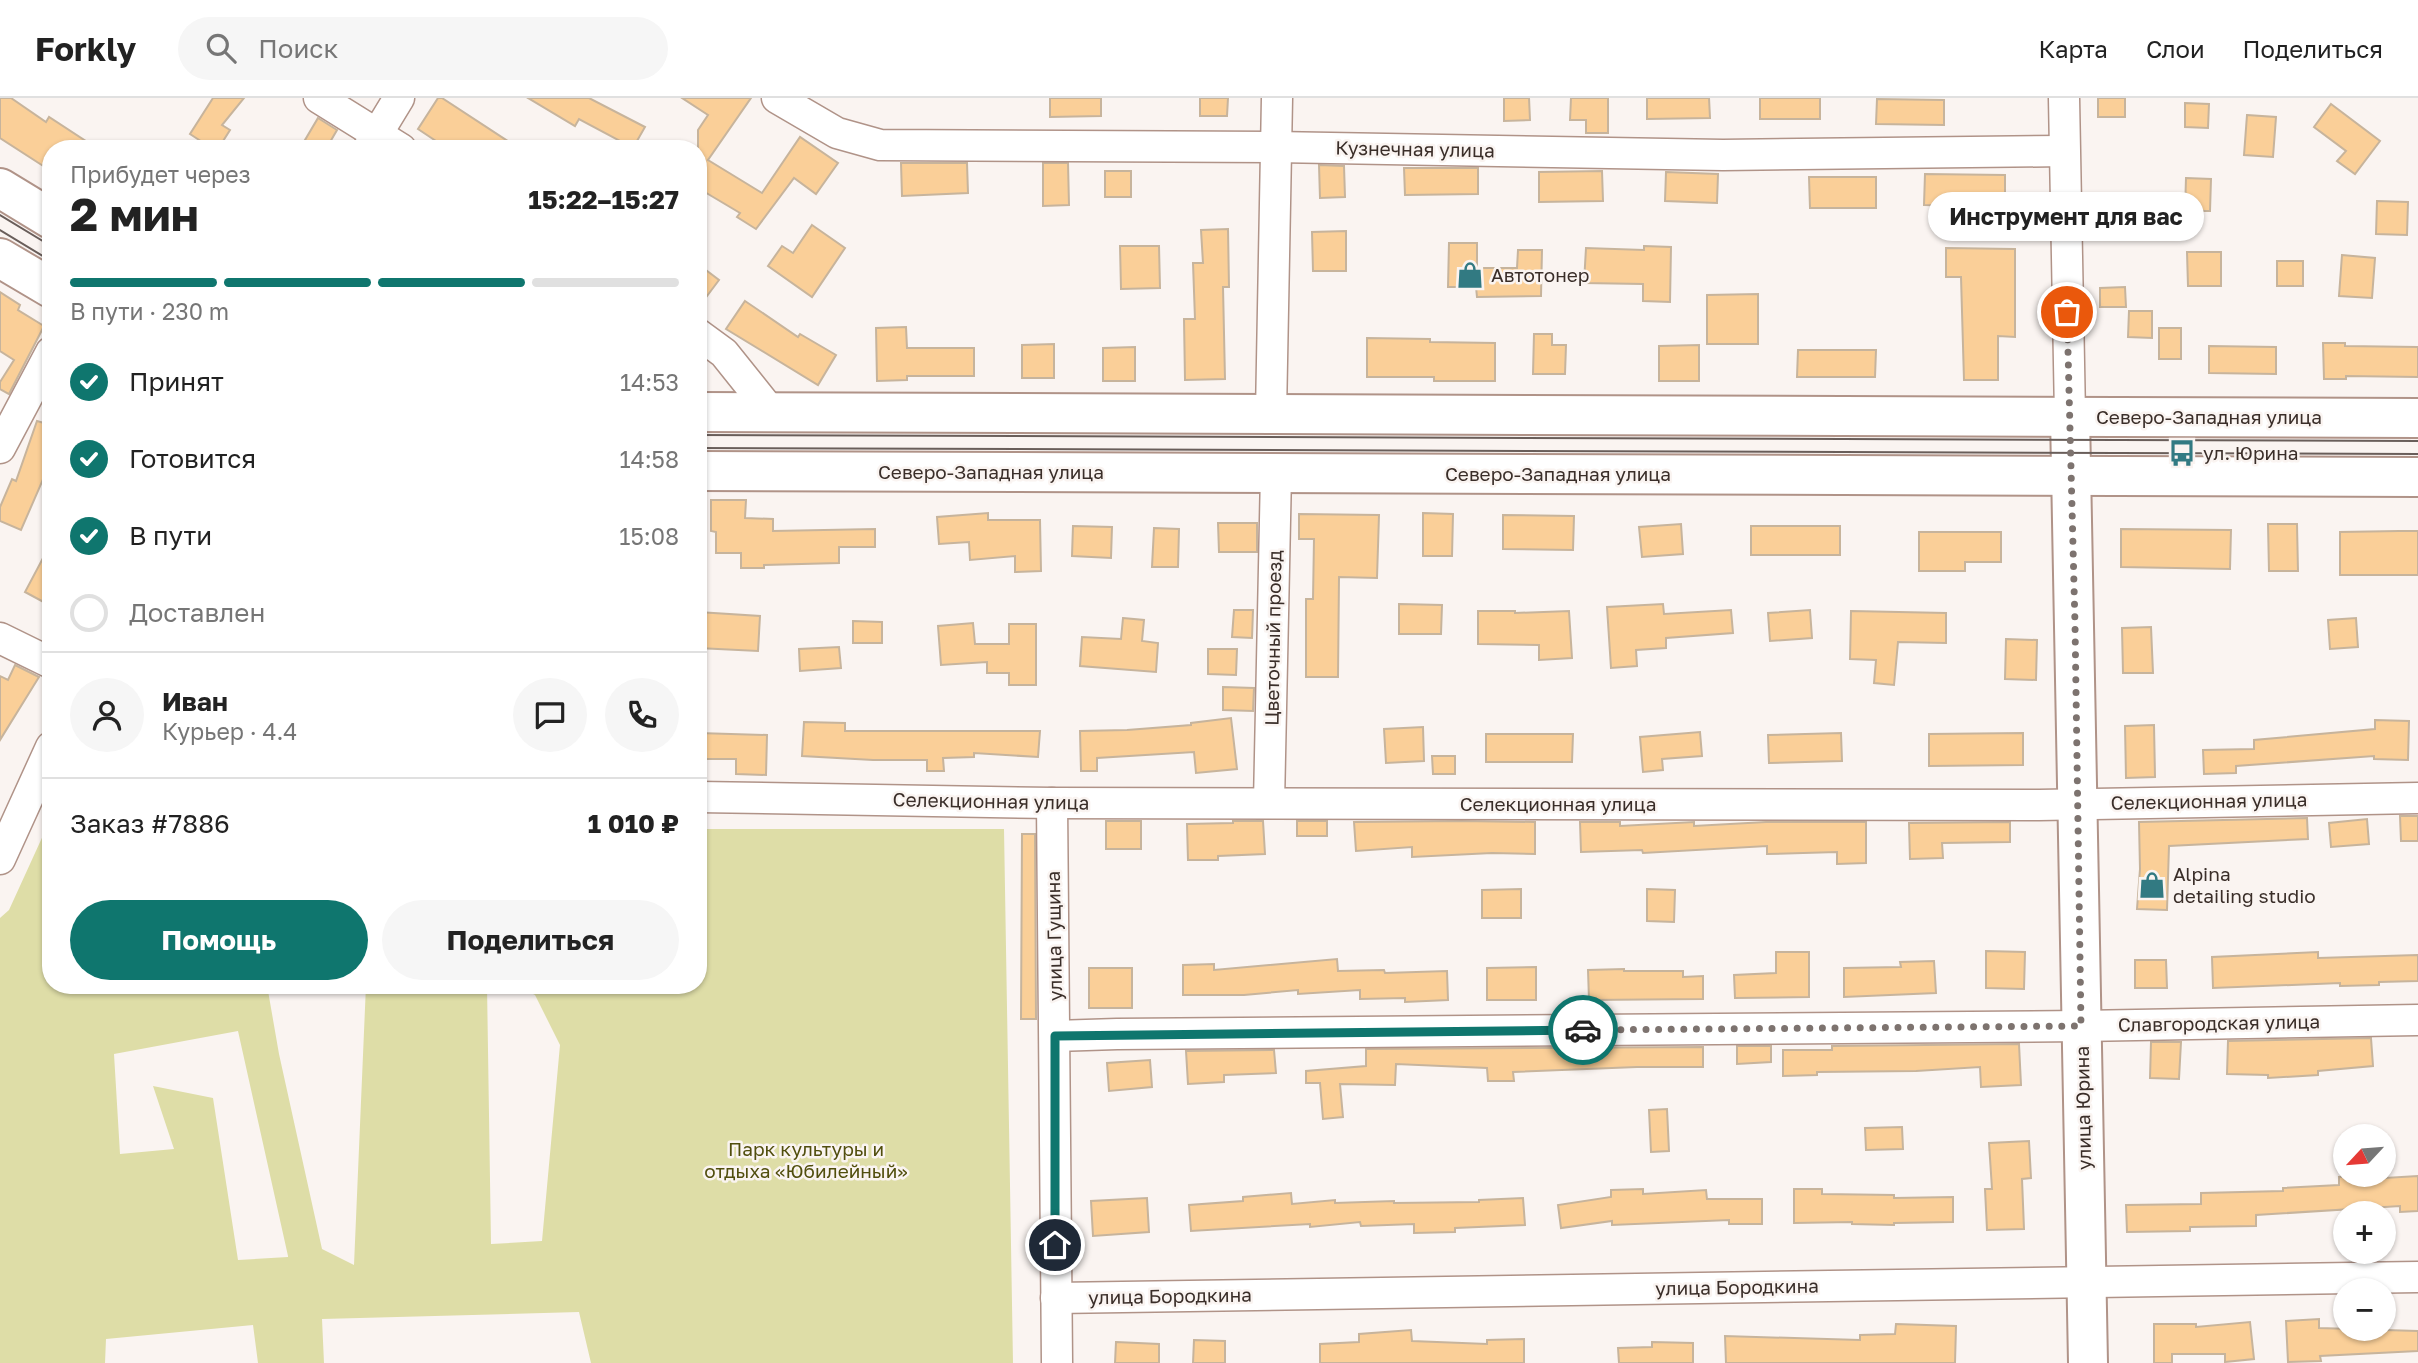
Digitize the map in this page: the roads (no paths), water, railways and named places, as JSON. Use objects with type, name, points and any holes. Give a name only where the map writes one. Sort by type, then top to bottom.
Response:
[{"type":"main road","points":[[0,188],[42,214]]},
{"type":"main road","points":[[0,258],[42,283]]},
{"type":"main road","name":"Северо-Западная улица","points":[[707,412],[2418,418]]},
{"type":"main road","name":"улица Юрина","points":[[2070,416],[2088,1363]]},
{"type":"main road","name":"Северо-Западная улица","points":[[707,471],[2418,477]]},
{"type":"street","points":[[319,98],[377,140]]},
{"type":"street","points":[[383,140],[399,98]]},
{"type":"street","name":"Кузнечная улица","points":[[777,98],[837,134],[880,145],[1275,147],[1723,155],[2064,151]]},
{"type":"street","points":[[1271,414],[1277,98]]},
{"type":"street","name":"улица Юрина","points":[[2064,98],[2070,416]]},
{"type":"street","points":[[707,341],[724,353],[772,413]]},
{"type":"street","points":[[0,448],[42,369]]},
{"type":"street","name":"Цветочный проезд","points":[[1269,803],[1276,473]]},
{"type":"street","points":[[0,638],[42,659]]},
{"type":"street","points":[[0,859],[42,767]]},
{"type":"street","name":"Селекционная улица","points":[[707,797],[1052,803],[2078,804],[2418,798]]},
{"type":"street","name":"улица Гущина","points":[[1052,803],[1056,1363]]},
{"type":"street","name":"Славгородская улица","points":[[1055,1036],[2418,1020]]},
{"type":"street","name":"улица Бородкина","points":[[1055,1298],[2418,1277]]},
{"type":"tram line","points":[[0,215],[42,241]]},
{"type":"tram line","points":[[0,230],[42,256]]},
{"type":"tram line","points":[[707,435],[2418,441]]},
{"type":"tram line","points":[[707,448],[2418,454]]},
{"type":"place","name":"Автотонер","points":[[1470,275]]},
{"type":"place","name":"Инструмент для вас","points":[[2067,312]]},
{"type":"place","name":"ул. Юрина","points":[[2182,453]]},
{"type":"place","name":"Alpina detailing studio","points":[[2152,885]]},
{"type":"park label","name":"Парк культуры и отдыха «Юбилейный»","points":[[806,1160]]}]
